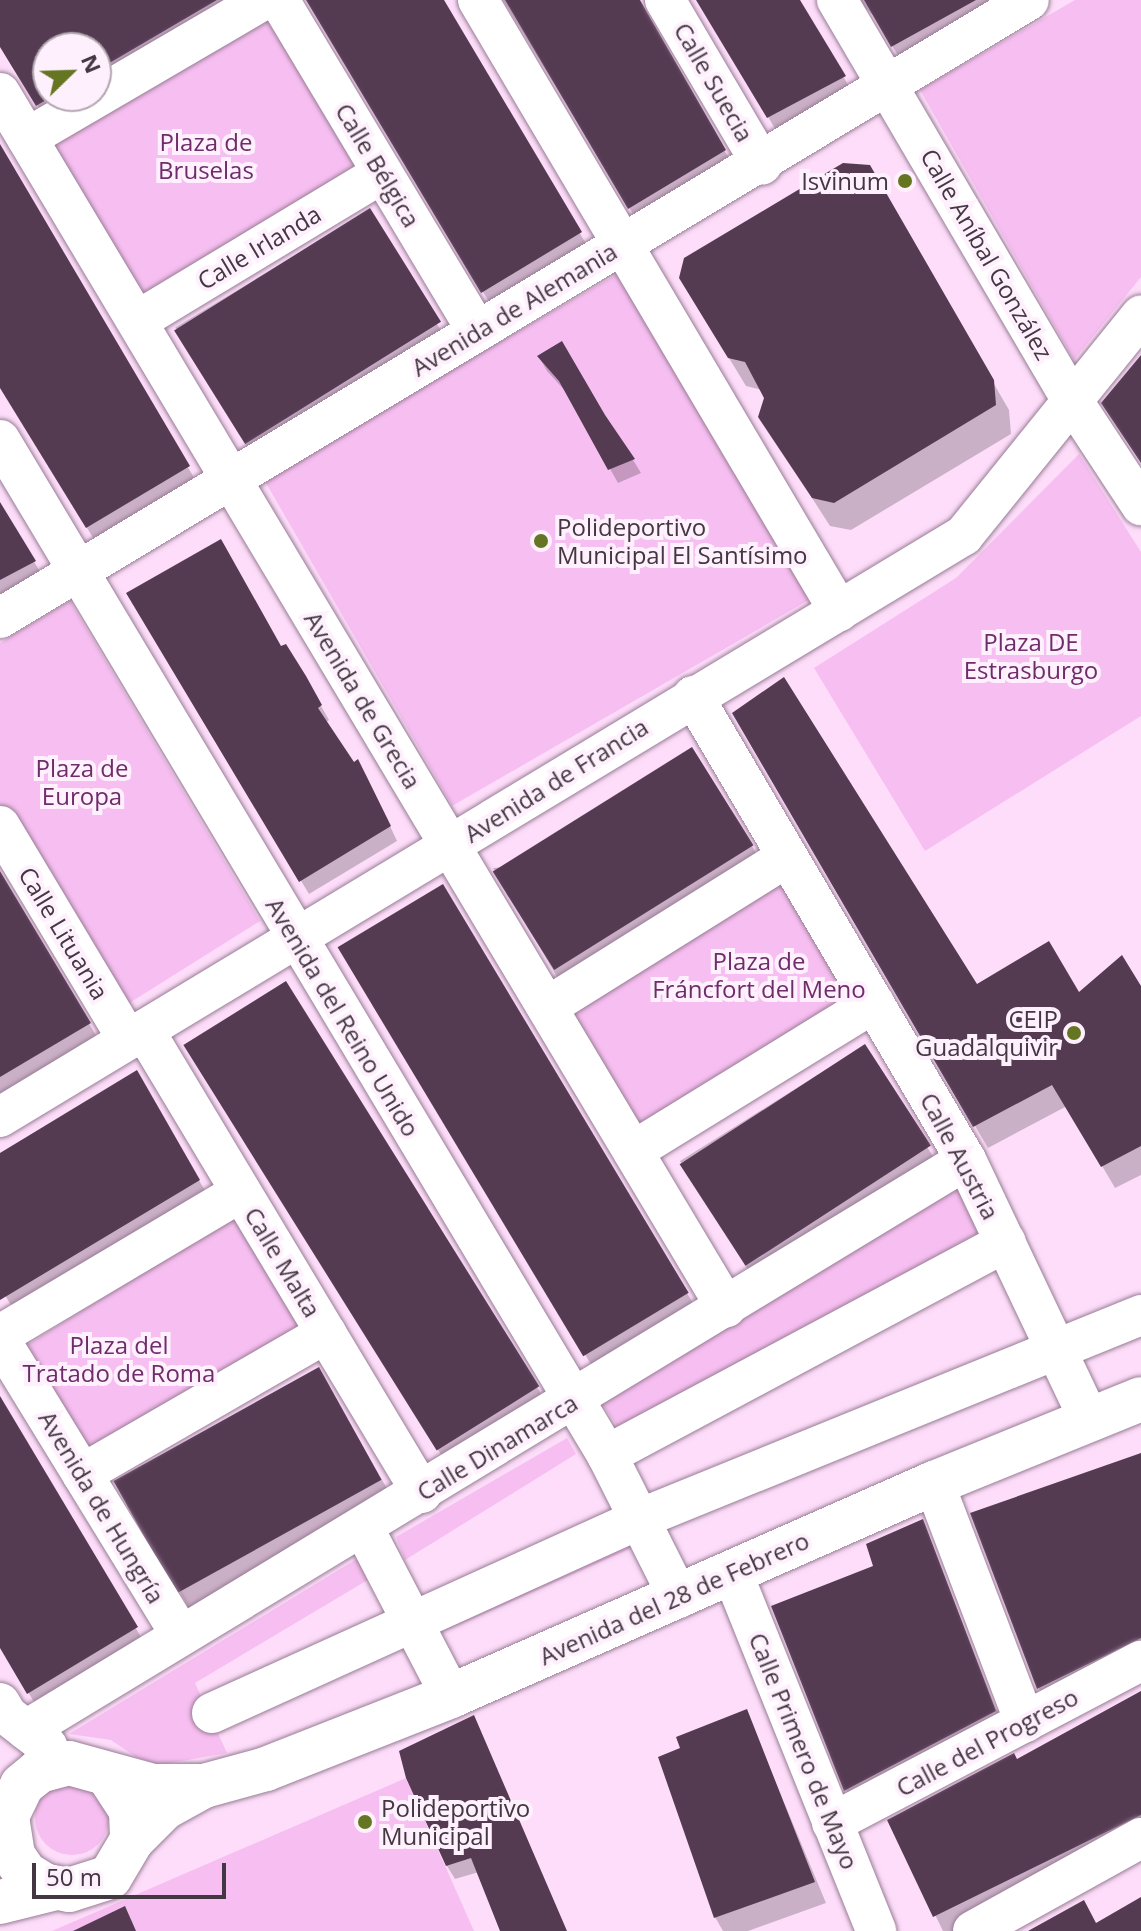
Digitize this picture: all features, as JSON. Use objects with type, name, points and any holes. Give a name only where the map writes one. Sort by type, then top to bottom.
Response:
[{"type":"main road","name":"Avenida del 28 de Febrero","points":[[204,1786],[266,1769],[451,1696],[934,1483],[1141,1399]]},
{"type":"main road","points":[[56,1888],[25,1873],[4,1848],[7,1816],[20,1789],[39,1771],[69,1763],[110,1778],[153,1786],[204,1786]]},
{"type":"main road","points":[[110,1778],[131,1810],[136,1846]]},
{"type":"main road","points":[[0,1902],[56,1888],[90,1887],[136,1846],[164,1808],[204,1786]]},
{"type":"street","points":[[27,138],[263,0]]},
{"type":"street","name":"Calle Bélgica","points":[[279,0],[477,331]]},
{"type":"street","points":[[478,0],[839,611]]},
{"type":"street","name":"Calle Suecia","points":[[665,0],[762,165]]},
{"type":"street","name":"Calle Aníbal González","points":[[837,0],[1072,400],[1141,505]]},
{"type":"street","name":"Avenida de Alemania","points":[[0,618],[477,331],[762,165],[1023,1]]},
{"type":"street","name":"Avenida de Grecia","points":[[0,93],[726,1307]]},
{"type":"street","name":"Calle Irlanda","points":[[137,321],[382,173]]},
{"type":"street","name":"Avenida de Francia","points":[[0,1117],[964,535],[1141,316]]},
{"type":"street","name":"Avenida del Reino Unido","points":[[0,440],[295,938],[607,1455],[679,1598]]},
{"type":"street","name":"Calle Austria","points":[[693,696],[966,1160],[1089,1419]]},
{"type":"street","name":"Calle Lituania","points":[[0,826],[136,1035]]},
{"type":"street","points":[[547,1007],[787,857]]},
{"type":"street","points":[[633,1151],[874,1003]]},
{"type":"street","name":"Calle Malta","points":[[136,1035],[241,1192],[422,1493]]},
{"type":"street","name":"Calle Dinamarca","points":[[11,1716],[180,1634],[422,1493],[966,1160]]},
{"type":"street","points":[[0,1337],[241,1192]]},
{"type":"street","points":[[607,1455],[1006,1242]]},
{"type":"street","points":[[212,1713],[639,1519],[1141,1315]]},
{"type":"street","points":[[82,1474],[326,1333]]},
{"type":"street","name":"Avenida de Hungría","points":[[0,1337],[180,1634]]},
{"type":"street","points":[[934,1483],[1025,1722]]},
{"type":"street","points":[[363,1527],[451,1696]]},
{"type":"street","name":"Calle Primero de Mayo","points":[[732,1572],[876,1931]]},
{"type":"street","name":"Calle del Progreso","points":[[832,1823],[1141,1661]]},
{"type":"street","points":[[11,1716],[69,1763]]},
{"type":"street","points":[[11,1716],[20,1789]]},
{"type":"street","points":[[973,1931],[1141,1838]]},
{"type":"green space","points":[[1075,0],[1141,0],[1141,277],[1074,360],[920,90]]},
{"type":"green space","name":"Plaza de Bruselas","points":[[268,14],[360,167],[144,297],[52,144],[105,112],[112,112],[112,108]]},
{"type":"green space","name":"Polideportivo Municipal El Santísimo","points":[[621,272],[810,599],[452,806],[263,478]]},
{"type":"green space","name":"Plaza DE Estrasburgo","points":[[1079,454],[1141,552],[1141,716],[925,851],[814,668],[956,578]]},
{"type":"green space","name":"Plaza de Europa","points":[[70,601],[260,921],[123,1007],[0,804],[0,643]]},
{"type":"green space","name":"Plaza de Fráncfort del Meno","points":[[782,876],[856,999],[640,1128],[566,1006]]},
{"type":"green space","points":[[962,1184],[988,1240],[619,1429],[601,1402]]},
{"type":"green space","name":"Plaza del Tratado de Roma","points":[[237,1214],[307,1327],[94,1460],[23,1348]]},
{"type":"green space","points":[[567,1438],[576,1454],[405,1560],[396,1537]]},
{"type":"green space","points":[[628,1531],[635,1547],[442,1632],[435,1617]]},
{"type":"green space","points":[[360,1557],[371,1578],[195,1683],[227,1753],[159,1765],[136,1757],[111,1740],[69,1734]]},
{"type":"green space","name":"Polideportivo Municipal","points":[[406,1778],[474,1931],[52,1931]]},
{"type":"green space","points":[[72,1781],[86,1784],[98,1792],[106,1804],[109,1818],[106,1832],[98,1844],[86,1852],[72,1855],[58,1852],[46,1844],[38,1832],[35,1818],[38,1804],[46,1792],[58,1784]]},
{"type":"building","points":[[0,0],[217,0],[112,62],[112,32],[32,32],[32,99],[0,47]]},
{"type":"building","points":[[306,0],[444,0],[582,232],[481,293]]},
{"type":"building","points":[[505,0],[640,0],[726,150],[628,209]]},
{"type":"building","points":[[696,0],[800,0],[846,76],[767,118]]},
{"type":"building","points":[[864,0],[976,0],[891,47]]},
{"type":"building","points":[[0,144],[190,466],[86,528],[0,388]]},
{"type":"building","points":[[843,163],[870,165],[994,380],[996,405],[834,503],[812,498],[758,417],[764,398],[745,362],[728,358],[679,278],[684,258]]},
{"type":"building","points":[[370,208],[441,322],[245,444],[174,330]]},
{"type":"building","points":[[562,341],[635,459],[608,470],[559,381],[537,356]]},
{"type":"building","points":[[1141,355],[1141,463],[1101,403]]},
{"type":"building","points":[[0,502],[36,561],[0,580]]},
{"type":"building","points":[[221,539],[281,646],[286,644],[306,676],[322,705],[318,708],[354,762],[358,759],[391,826],[299,882],[126,593]]},
{"type":"building","points":[[784,677],[977,984],[1049,941],[1079,992],[1122,955],[1141,986],[1141,1146],[1101,1167],[1052,1085],[973,1127],[732,713]]},
{"type":"building","points":[[692,747],[753,845],[554,970],[493,872]]},
{"type":"building","points":[[0,871],[91,1023],[0,1077]]},
{"type":"building","points":[[443,884],[689,1293],[583,1356],[338,947]]},
{"type":"building","points":[[286,981],[539,1386],[437,1450],[183,1045]]},
{"type":"building","points":[[865,1044],[931,1145],[746,1266],[680,1164]]},
{"type":"building","points":[[137,1070],[200,1180],[0,1300],[0,1153]]},
{"type":"building","points":[[319,1367],[382,1480],[176,1594],[113,1481]]},
{"type":"building","points":[[0,1396],[138,1627],[27,1694],[0,1648]]},
{"type":"building","points":[[1141,1453],[1141,1638],[1037,1689],[970,1513]]},
{"type":"building","points":[[923,1519],[996,1711],[844,1791],[771,1606],[873,1566],[866,1544]]},
{"type":"building","points":[[1141,1691],[1141,1815],[933,1917],[887,1820],[1014,1753],[1017,1759]]},
{"type":"building","points":[[747,1709],[815,1882],[714,1918],[658,1757],[680,1748],[676,1737]]},
{"type":"building","points":[[474,1715],[567,1931],[500,1931],[471,1858],[446,1866],[406,1778],[399,1751]]},
{"type":"building","points":[[1141,1897],[1141,1931],[1028,1931],[1084,1900],[1096,1923]]},
{"type":"building","points":[[125,1906],[136,1931],[73,1931]]},
{"type":"place","name":"Isvinum","points":[[905,181]]},
{"type":"place","name":"Polideportivo Municipal El Santísimo","points":[[541,541]]},
{"type":"place","name":"CEIP Guadalquivir","points":[[1074,1033]]},
{"type":"place","name":"Polideportivo Municipal","points":[[365,1822]]}]
